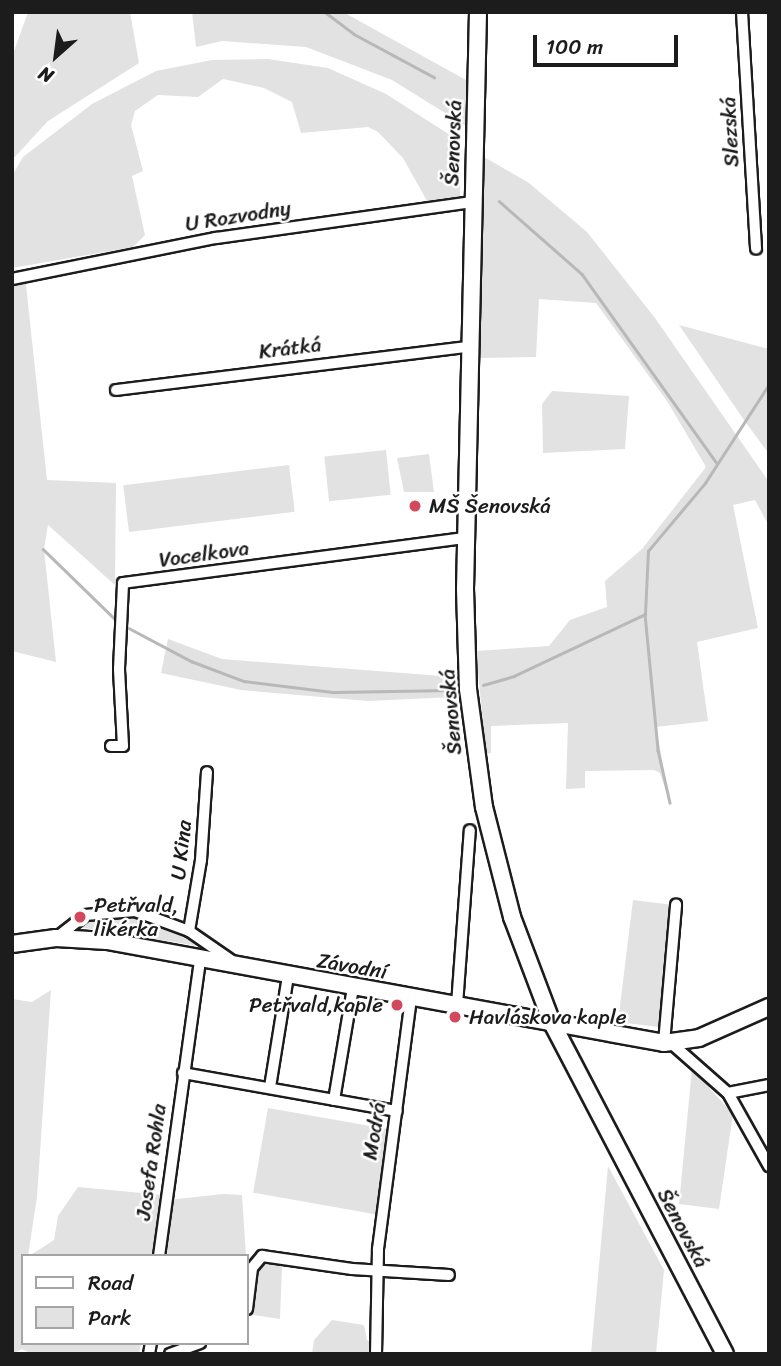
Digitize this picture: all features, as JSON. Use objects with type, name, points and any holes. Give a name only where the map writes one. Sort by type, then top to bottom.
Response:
[{"type":"main road","name":"Šenovská","points":[[478,12],[465,538],[467,664],[478,771],[505,891],[552,1023],[725,1354]]},
{"type":"main road","name":"Závodní","points":[[12,944],[56,938],[95,939],[353,988],[668,1043]]},
{"type":"main road","points":[[668,1043],[714,1032],[769,1007]]},
{"type":"street","name":"Slezská","points":[[742,12],[756,249]]},
{"type":"street","name":"U Rozvodny","points":[[12,279],[216,238],[472,202]]},
{"type":"street","name":"Krátká","points":[[116,390],[468,347]]},
{"type":"street","name":"Vocelkova","points":[[111,746],[123,746],[120,625],[123,583],[465,538]]},
{"type":"street","name":"U Kina","points":[[189,931],[201,860],[207,772]]},
{"type":"street","points":[[457,1005],[470,830]]},
{"type":"street","points":[[676,905],[668,1043],[728,1093],[769,1166]]},
{"type":"street","name":"Závodní","points":[[56,938],[80,917],[117,911],[155,916],[189,931],[240,967]]},
{"type":"street","name":"Josefa Rohla","points":[[159,1254],[200,959]]},
{"type":"street","points":[[270,1087],[288,976]]},
{"type":"street","points":[[334,1100],[353,988]]},
{"type":"street","name":"Modrá","points":[[376,1354],[377,1271],[411,998]]},
{"type":"street","points":[[183,1073],[397,1111]]},
{"type":"street","points":[[728,1093],[769,1085]]},
{"type":"street","points":[[248,1303],[256,1258],[377,1271],[449,1275]]},
{"type":"street","points":[[170,1354],[195,1345]]},
{"type":"green space","points":[[28,12],[130,12],[139,63],[48,121],[12,160],[12,57]]},
{"type":"green space","points":[[192,12],[343,12],[466,80],[466,126],[392,80],[306,47],[222,41],[196,47]]},
{"type":"green space","points":[[268,59],[328,68],[386,94],[461,142],[460,196],[427,201],[403,158],[378,132],[368,127],[301,133],[292,102],[264,88],[223,79],[198,97],[158,95],[135,111],[131,125],[143,171],[132,176],[145,235],[133,247],[12,268],[12,176],[23,157],[92,104],[156,71],[212,60]]},
{"type":"green space","points":[[484,157],[529,183],[587,232],[655,318],[769,482],[769,526],[755,500],[733,505],[758,628],[697,642],[708,721],[656,727],[670,803],[660,773],[654,770],[585,771],[585,788],[566,789],[568,723],[491,726],[491,753],[486,754],[476,651],[549,646],[570,620],[607,607],[605,581],[642,549],[706,467],[667,401],[596,303],[539,299],[536,357],[478,358]]},
{"type":"green space","points":[[25,276],[47,480],[116,483],[115,585],[48,525],[44,549],[56,662],[12,651],[12,279]]},
{"type":"green space","points":[[679,325],[769,349],[769,454],[744,420]]},
{"type":"green space","points":[[552,391],[629,396],[625,449],[543,453],[542,404]]},
{"type":"green space","points":[[386,450],[391,495],[329,501],[324,456]]},
{"type":"green space","points":[[429,454],[434,492],[404,492],[397,458]]},
{"type":"green space","points":[[289,465],[295,512],[129,532],[123,485]]},
{"type":"green space","points":[[168,639],[222,659],[454,677],[454,697],[368,701],[241,690],[161,673]]},
{"type":"green space","points":[[633,900],[676,905],[661,1027],[618,1022]]},
{"type":"green space","points":[[119,916],[158,922],[188,935],[199,946],[78,927],[94,918]]},
{"type":"green space","points":[[51,990],[37,1197],[28,1254],[21,1254],[21,1345],[141,1345],[139,1354],[32,1354],[22,1349],[12,1354],[12,999],[32,1002]]},
{"type":"green space","points":[[692,1069],[733,1114],[719,1209],[679,1204]]},
{"type":"green space","points":[[268,1108],[390,1130],[375,1214],[253,1193]]},
{"type":"green space","points":[[608,1166],[664,1270],[656,1354],[591,1354]]},
{"type":"green space","points":[[78,1187],[163,1195],[154,1254],[32,1254],[54,1240],[58,1216]]},
{"type":"green space","points":[[223,1194],[242,1195],[246,1254],[161,1254],[168,1200]]},
{"type":"green space","points":[[262,1260],[282,1267],[280,1319],[248,1314],[254,1267]]},
{"type":"green space","points":[[332,1320],[364,1325],[367,1340],[374,1345],[372,1354],[312,1354],[314,1340]]},
{"type":"waterway","points":[[325,12],[354,34],[434,77]]},
{"type":"waterway","points":[[499,201],[582,274],[716,462]]},
{"type":"waterway","points":[[483,685],[514,676],[645,614],[648,551],[705,483],[769,384]]},
{"type":"waterway","points":[[43,549],[116,620]]},
{"type":"waterway","points":[[645,614],[658,750],[670,803]]},
{"type":"waterway","points":[[125,626],[191,661],[244,681],[334,692],[451,690]]},
{"type":"place","name":"MŠ Šenovská","points":[[415,506]]},
{"type":"place","name":"Petřvald, likérka","points":[[80,917]]},
{"type":"place","name":"Petřvald,kaple","points":[[397,1005]]},
{"type":"place","name":"Havláskova kaple","points":[[455,1017]]}]
